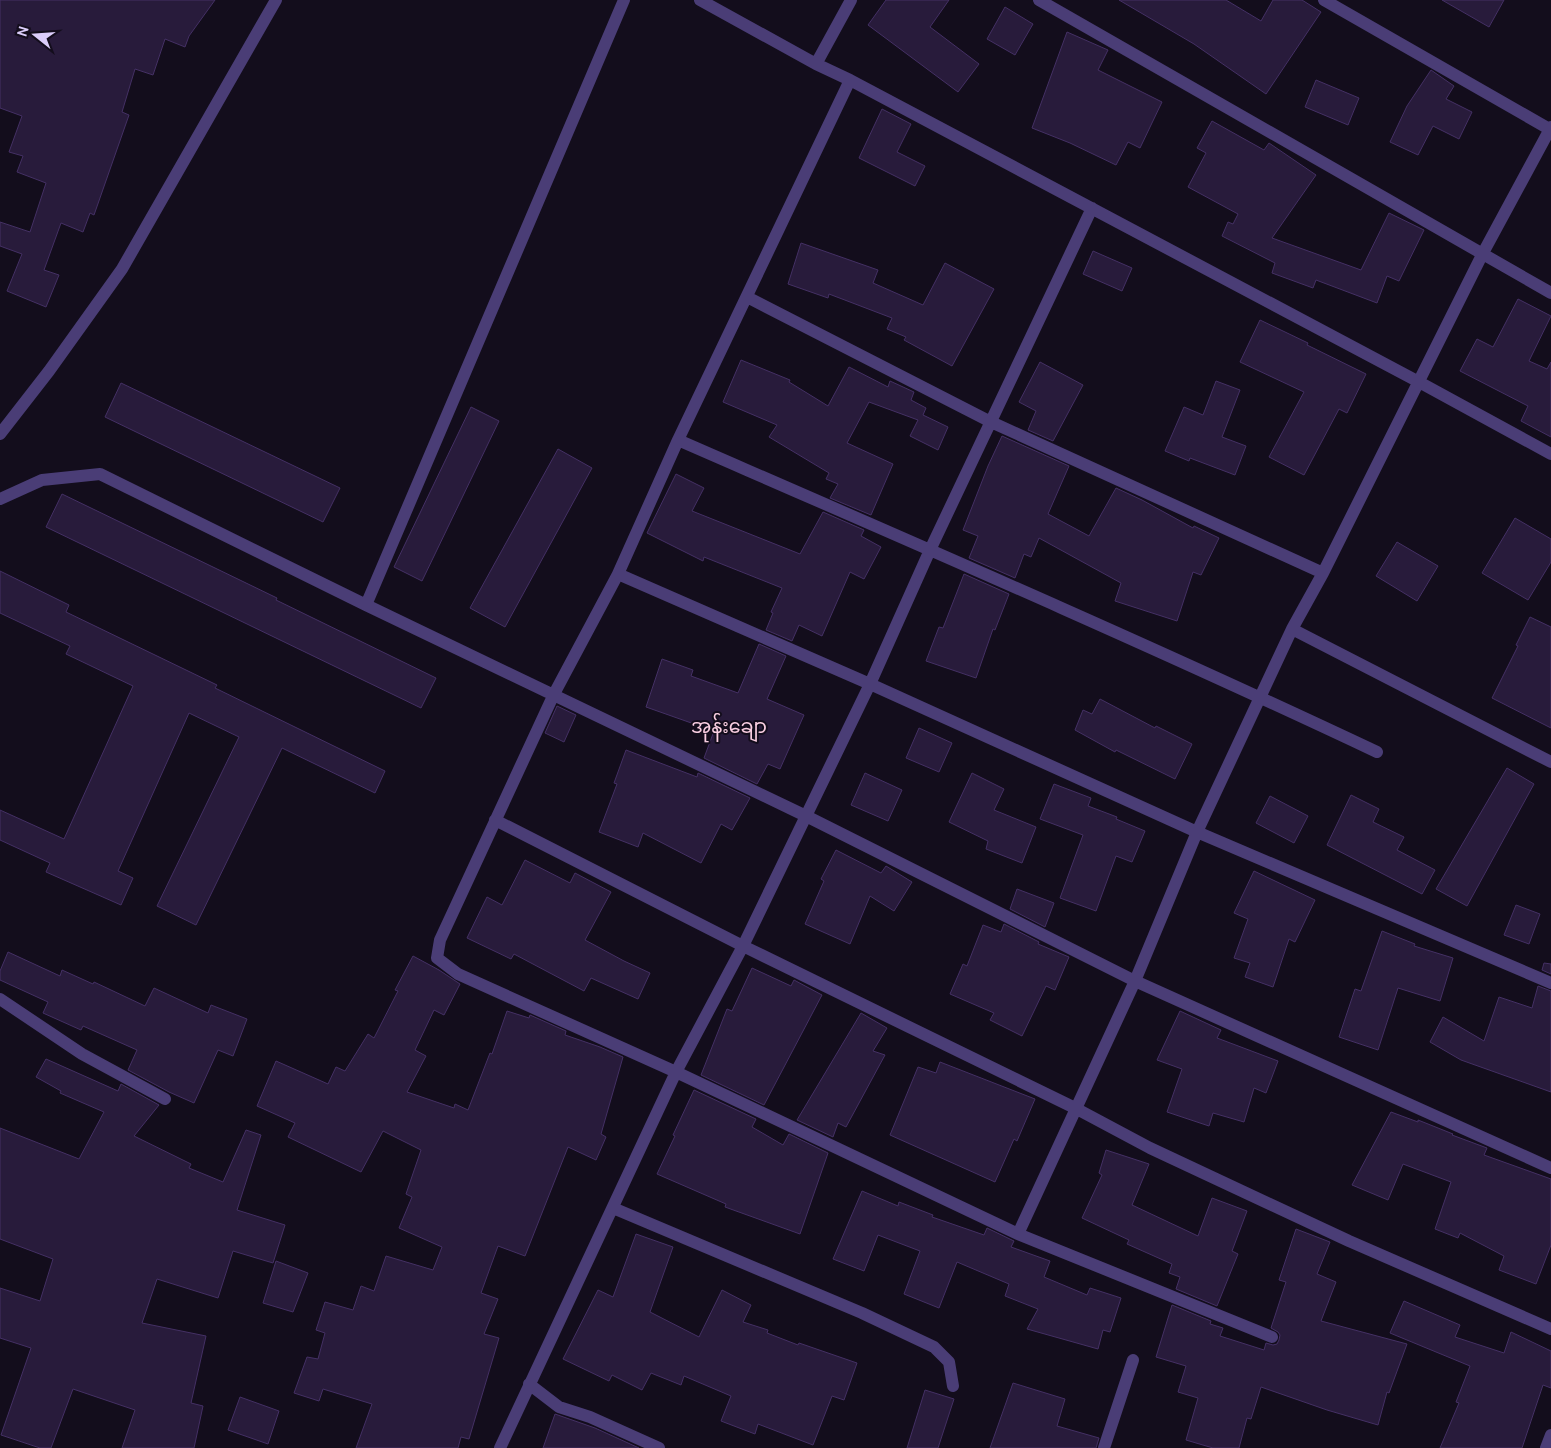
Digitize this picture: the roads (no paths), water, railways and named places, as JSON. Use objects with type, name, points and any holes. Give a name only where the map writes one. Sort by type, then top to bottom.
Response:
[{"type":"street","points":[[0,434],[49,371],[122,269],[276,0]]},
{"type":"street","points":[[366,605],[624,0]]},
{"type":"street","points":[[700,0],[816,64],[850,80],[1092,208],[1551,454]]},
{"type":"street","points":[[816,64],[851,0]]},
{"type":"street","points":[[1039,0],[1551,292]]},
{"type":"street","points":[[1018,1234],[1135,981],[1197,832],[1292,630],[1323,573],[1483,253],[1551,129],[1324,0]]},
{"type":"street","points":[[850,80],[678,440],[618,574],[554,694],[440,940],[437,958],[458,974],[676,1072],[1018,1234],[1272,1337]]},
{"type":"street","points":[[500,1448],[676,1072],[743,946],[870,684],[930,550],[1092,208]]},
{"type":"street","points":[[747,297],[991,422],[1323,573]]},
{"type":"street","points":[[678,440],[1260,697],[1377,752]]},
{"type":"street","points":[[0,499],[42,480],[100,474],[366,605],[806,816],[1135,981],[1551,1168]]},
{"type":"street","points":[[618,574],[870,684],[1197,832],[1551,983]]},
{"type":"street","points":[[1292,630],[1551,762]]},
{"type":"street","points":[[495,820],[743,946],[1075,1108],[1150,1148],[1349,1240],[1551,1329]]},
{"type":"street","points":[[0,999],[82,1054],[165,1099]]},
{"type":"street","points":[[613,1208],[862,1313],[934,1347],[949,1362],[954,1386]]},
{"type":"street","points":[[1104,1448],[1133,1360]]},
{"type":"street","points":[[529,1384],[559,1407],[590,1417],[659,1448]]},
{"type":"street","points":[[1546,1448],[1551,1435]]},
{"type":"district","name":"အုန်းချော","points":[[729,726]]}]
